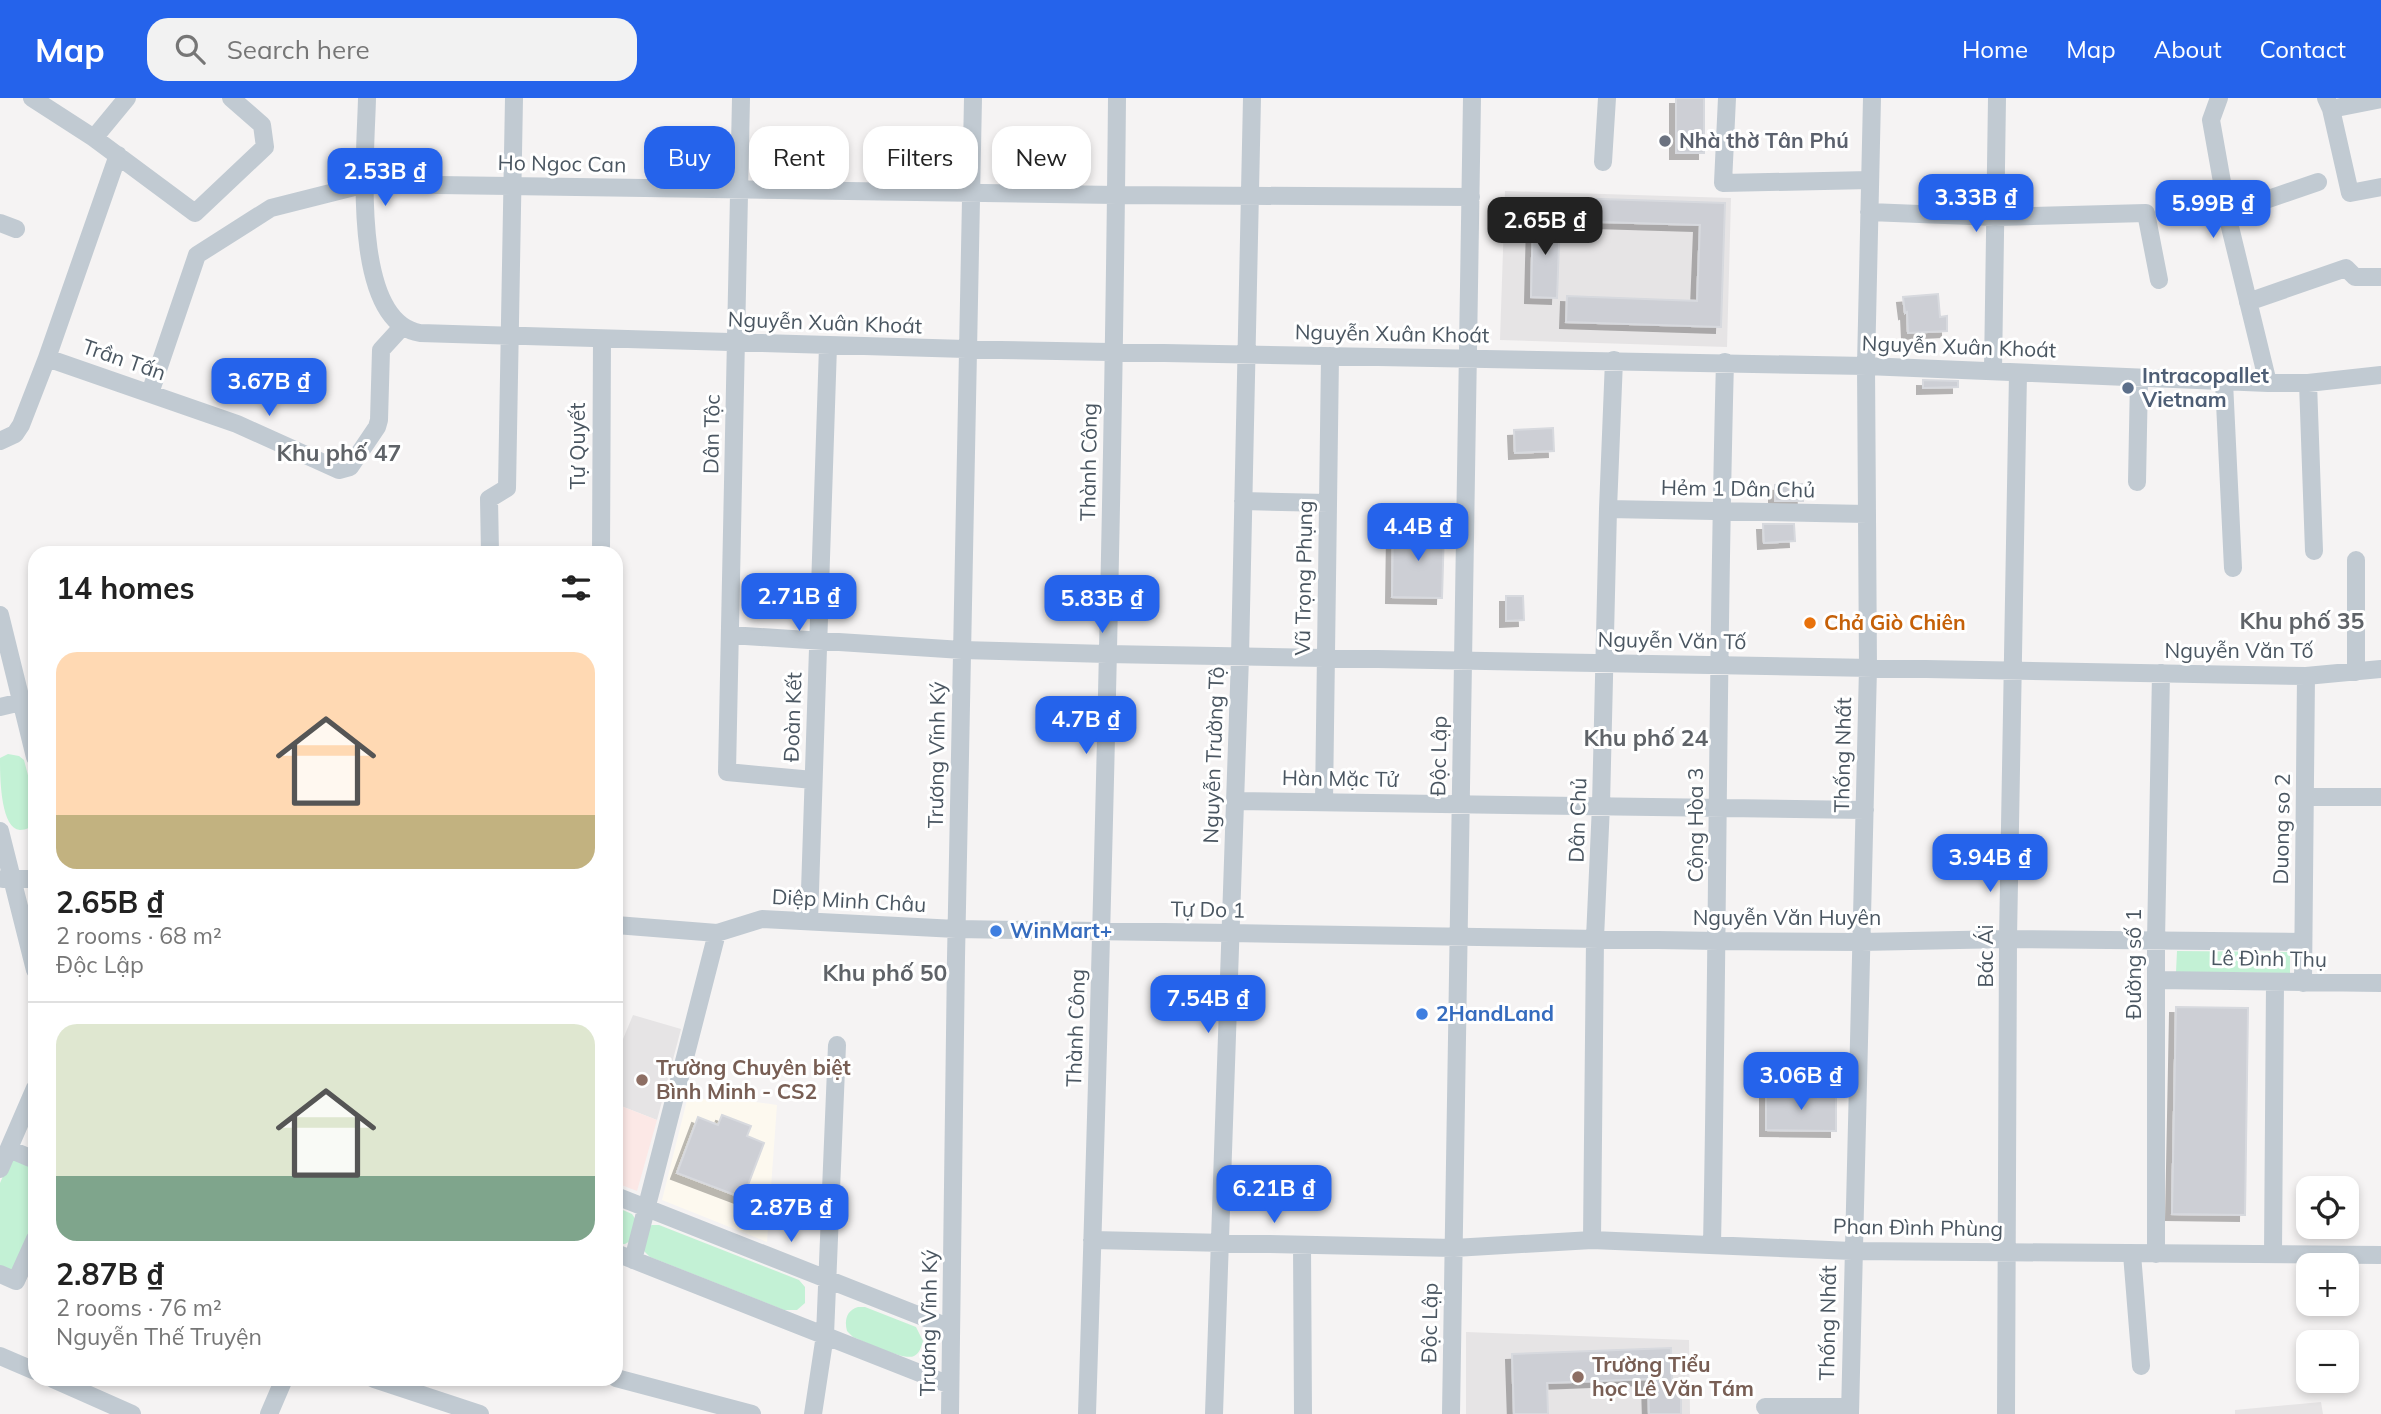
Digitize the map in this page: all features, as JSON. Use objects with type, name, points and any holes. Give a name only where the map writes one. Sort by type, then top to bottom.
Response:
[{"type":"street","points":[[32,98],[94,138],[195,213],[265,147],[262,125],[231,98]]},
{"type":"street","points":[[94,138],[127,98]]},
{"type":"street","points":[[367,98],[366,230],[373,275],[386,310],[402,327]]},
{"type":"street","points":[[490,546],[489,499],[507,488],[514,98]]},
{"type":"street","name":"Dân Tộc","points":[[741,98],[727,772],[813,780]]},
{"type":"street","name":"Trương Vĩnh Ký","points":[[950,1414],[956,929],[973,98]]},
{"type":"street","name":"Thành Công","points":[[1087,1414],[1102,932],[1117,98]]},
{"type":"street","name":"Nguyễn Trường Tộ","points":[[1214,1414],[1240,657],[1252,98]]},
{"type":"street","name":"Độc Lập","points":[[1451,1414],[1472,98]]},
{"type":"street","points":[[1603,162],[1607,98]]},
{"type":"street","points":[[1727,98],[1723,183],[1870,180]]},
{"type":"street","name":"Thống Nhất","points":[[1850,1411],[1868,668],[1866,366],[1872,98]]},
{"type":"street","points":[[1993,372],[1997,98]]},
{"type":"street","points":[[2219,98],[2211,120],[2228,214],[2268,383]]},
{"type":"street","points":[[2381,99],[2328,103],[2350,192],[2381,187]]},
{"type":"street","name":"Trần Tấn","points":[[0,441],[15,434],[21,425],[118,155]]},
{"type":"street","points":[[2228,214],[2318,182]]},
{"type":"street","name":"Ho Ngoc Can","points":[[150,393],[197,255],[271,208],[366,184],[1116,195],[1471,197]]},
{"type":"street","points":[[1870,212],[1995,217],[2146,213],[2159,280]]},
{"type":"street","points":[[2248,302],[2346,268],[2355,277],[2381,277]]},
{"type":"street","name":"Trần Tấn","points":[[47,358],[237,424],[334,470],[345,470],[350,467],[377,427],[380,355],[382,347],[402,327]]},
{"type":"street","name":"Nguyễn Xuân Khoát","points":[[402,327],[420,333],[828,346],[1725,362],[2224,382],[2308,383],[2381,375]]},
{"type":"street","name":"Tự Quyết","points":[[600,546],[601,338]]},
{"type":"street","name":"Đoàn Kết","points":[[809,921],[828,346]]},
{"type":"street","name":"Vũ Trọng Phụng","points":[[1324,802],[1330,356]]},
{"type":"street","name":"Dân Chủ","points":[[1592,1240],[1595,938],[1614,360]]},
{"type":"street","name":"Cộng Hòa 3","points":[[1712,1245],[1725,362]]},
{"type":"street","name":"Bác Ái","points":[[2006,1414],[2008,939],[2018,373]]},
{"type":"street","points":[[2137,482],[2139,378]]},
{"type":"street","points":[[2224,382],[2233,568]]},
{"type":"street","points":[[2308,383],[2314,551]]},
{"type":"street","points":[[1243,501],[1328,503]]},
{"type":"street","name":"Hẻm 1 Dân Chủ","points":[[1608,509],[1867,514]]},
{"type":"street","points":[[2356,560],[2356,671]]},
{"type":"street","points":[[0,615],[28,722]]},
{"type":"street","name":"Nguyễn Văn Tố","points":[[730,635],[962,650],[1326,659],[2306,676],[2381,669]]},
{"type":"street","name":"Đường số 1","points":[[2156,1254],[2161,673]]},
{"type":"street","name":"Duong so 2","points":[[2302,982],[2306,676]]},
{"type":"street","points":[[0,707],[21,702]]},
{"type":"street","points":[[2305,797],[2381,797]]},
{"type":"street","name":"Hàn Mặc Tử","points":[[1235,801],[1864,810]]},
{"type":"street","points":[[0,831],[6,879],[28,948]]},
{"type":"street","points":[[6,879],[28,879]]},
{"type":"street","name":"Diệp Minh Châu","points":[[623,926],[717,933],[762,919],[956,929]]},
{"type":"street","name":"Tự Do 1","points":[[956,929],[1459,937]]},
{"type":"street","points":[[717,933],[645,1208],[624,1256],[950,1385]]},
{"type":"street","name":"Nguyễn Văn Huyên","points":[[1459,937],[1861,942],[2008,939],[2303,942]]},
{"type":"street","name":"Lê Đình Thụ","points":[[2157,981],[2381,984]]},
{"type":"street","points":[[2273,1254],[2275,982]]},
{"type":"street","points":[[813,1414],[825,1335],[837,1045]]},
{"type":"street","points":[[0,1169],[28,1104]]},
{"type":"street","points":[[9,1149],[28,1157]]},
{"type":"street","points":[[623,1199],[951,1328]]},
{"type":"street","name":"Phan Đình Phùng","points":[[1092,1240],[1454,1248],[1592,1240],[1852,1251],[2381,1255]]},
{"type":"street","points":[[1302,1244],[1303,1414]]},
{"type":"street","points":[[0,1274],[16,1281],[28,1254]]},
{"type":"street","points":[[2132,1254],[2141,1366]]},
{"type":"street","points":[[0,1356],[28,1368]]},
{"type":"street","points":[[623,1380],[750,1414]]},
{"type":"street","points":[[65,1386],[105,1409],[132,1414]]},
{"type":"street","points":[[269,1414],[281,1386]]},
{"type":"street","points":[[395,1386],[480,1414]]},
{"type":"street","points":[[1765,1407],[1850,1411]]},
{"type":"shaded area","points":[[1505,191],[1731,198],[1727,347],[1500,340]]},
{"type":"shaded area","name":"Trường Chuyên biệt Bình Minh - CS2","points":[[633,1015],[681,1029],[657,1120],[623,1107],[623,1039]]},
{"type":"shaded area","points":[[688,1096],[710,1100],[714,1096],[777,1105],[767,1242],[662,1200]]},
{"type":"shaded area","points":[[623,1107],[657,1120],[637,1191],[623,1186]]},
{"type":"shaded area","name":"Trường Tiểu học Lê Văn Tám","points":[[1466,1332],[1689,1340],[1690,1414],[1466,1414]]},
{"type":"shaded area","points":[[2321,1402],[2323,1414],[2235,1414],[2235,1410]]},
{"type":"green space","points":[[8,754],[24,760],[28,775],[28,828],[25,829],[13,827],[8,821],[1,788],[0,758]]},
{"type":"green space","points":[[2177,951],[2290,952],[2290,973],[2176,972]]},
{"type":"green space","points":[[12,1156],[28,1164],[28,1241],[14,1272],[0,1266],[0,1183]]},
{"type":"green space","points":[[623,1210],[632,1214],[636,1220],[632,1240],[625,1244]]},
{"type":"green space","points":[[659,1225],[799,1280],[805,1287],[805,1303],[797,1310],[784,1310],[650,1257],[643,1250],[648,1227]]},
{"type":"green space","points":[[865,1307],[916,1327],[923,1341],[919,1352],[914,1356],[902,1356],[853,1337],[847,1331],[846,1319],[851,1310]]},
{"type":"building","points":[[1676,98],[1704,98],[1704,153],[1676,153]]},
{"type":"building","points":[[1569,198],[1725,203],[1721,327],[1566,322],[1567,296],[1697,301],[1700,225],[1568,221]]},
{"type":"building","points":[[1533,217],[1560,218],[1557,298],[1531,297]]},
{"type":"building","points":[[1938,294],[1940,317],[1947,316],[1947,331],[1908,333],[1903,297]]},
{"type":"building","points":[[1923,380],[1958,381],[1958,387],[1923,388]]},
{"type":"building","points":[[1553,428],[1554,451],[1515,453],[1514,430]]},
{"type":"building","points":[[1802,484],[1803,501],[1775,501],[1775,485]]},
{"type":"building","points":[[1763,524],[1794,524],[1795,541],[1764,543]]},
{"type":"building","points":[[1393,529],[1444,530],[1442,598],[1392,597]]},
{"type":"building","points":[[1506,596],[1523,596],[1524,620],[1506,621]]},
{"type":"building","points":[[2176,1007],[2248,1008],[2245,1215],[2172,1214]]},
{"type":"building","points":[[1766,1092],[1836,1093],[1836,1131],[1766,1130]]},
{"type":"building","points":[[722,1115],[751,1126],[747,1136],[764,1143],[743,1198],[677,1173],[698,1117],[718,1125]]},
{"type":"building","points":[[1671,1348],[1672,1379],[1681,1379],[1681,1414],[1649,1414],[1648,1379],[1547,1383],[1548,1414],[1514,1414],[1512,1354]]},
{"type":"place","name":"Nhà thờ Tân Phú","points":[[1665,141]]},
{"type":"place","name":"Intracopallet Vietnam","points":[[2128,388]]},
{"type":"place","name":"Chả Giò Chiên","points":[[1810,623]]},
{"type":"place","name":"WinMart+","points":[[996,931]]},
{"type":"place","name":"2HandLand","points":[[1422,1014]]},
{"type":"place","name":"Trường Chuyên biệt Bình Minh - CS2","points":[[642,1080]]},
{"type":"place","name":"Trường Tiểu học Lê Văn Tám","points":[[1578,1377]]},
{"type":"district","name":"Khu phố 47","points":[[339,453]]},
{"type":"district","name":"Khu phố 35","points":[[2302,621]]},
{"type":"district","name":"Khu phố 24","points":[[1646,738]]},
{"type":"district","name":"Khu phố 50","points":[[885,973]]}]
